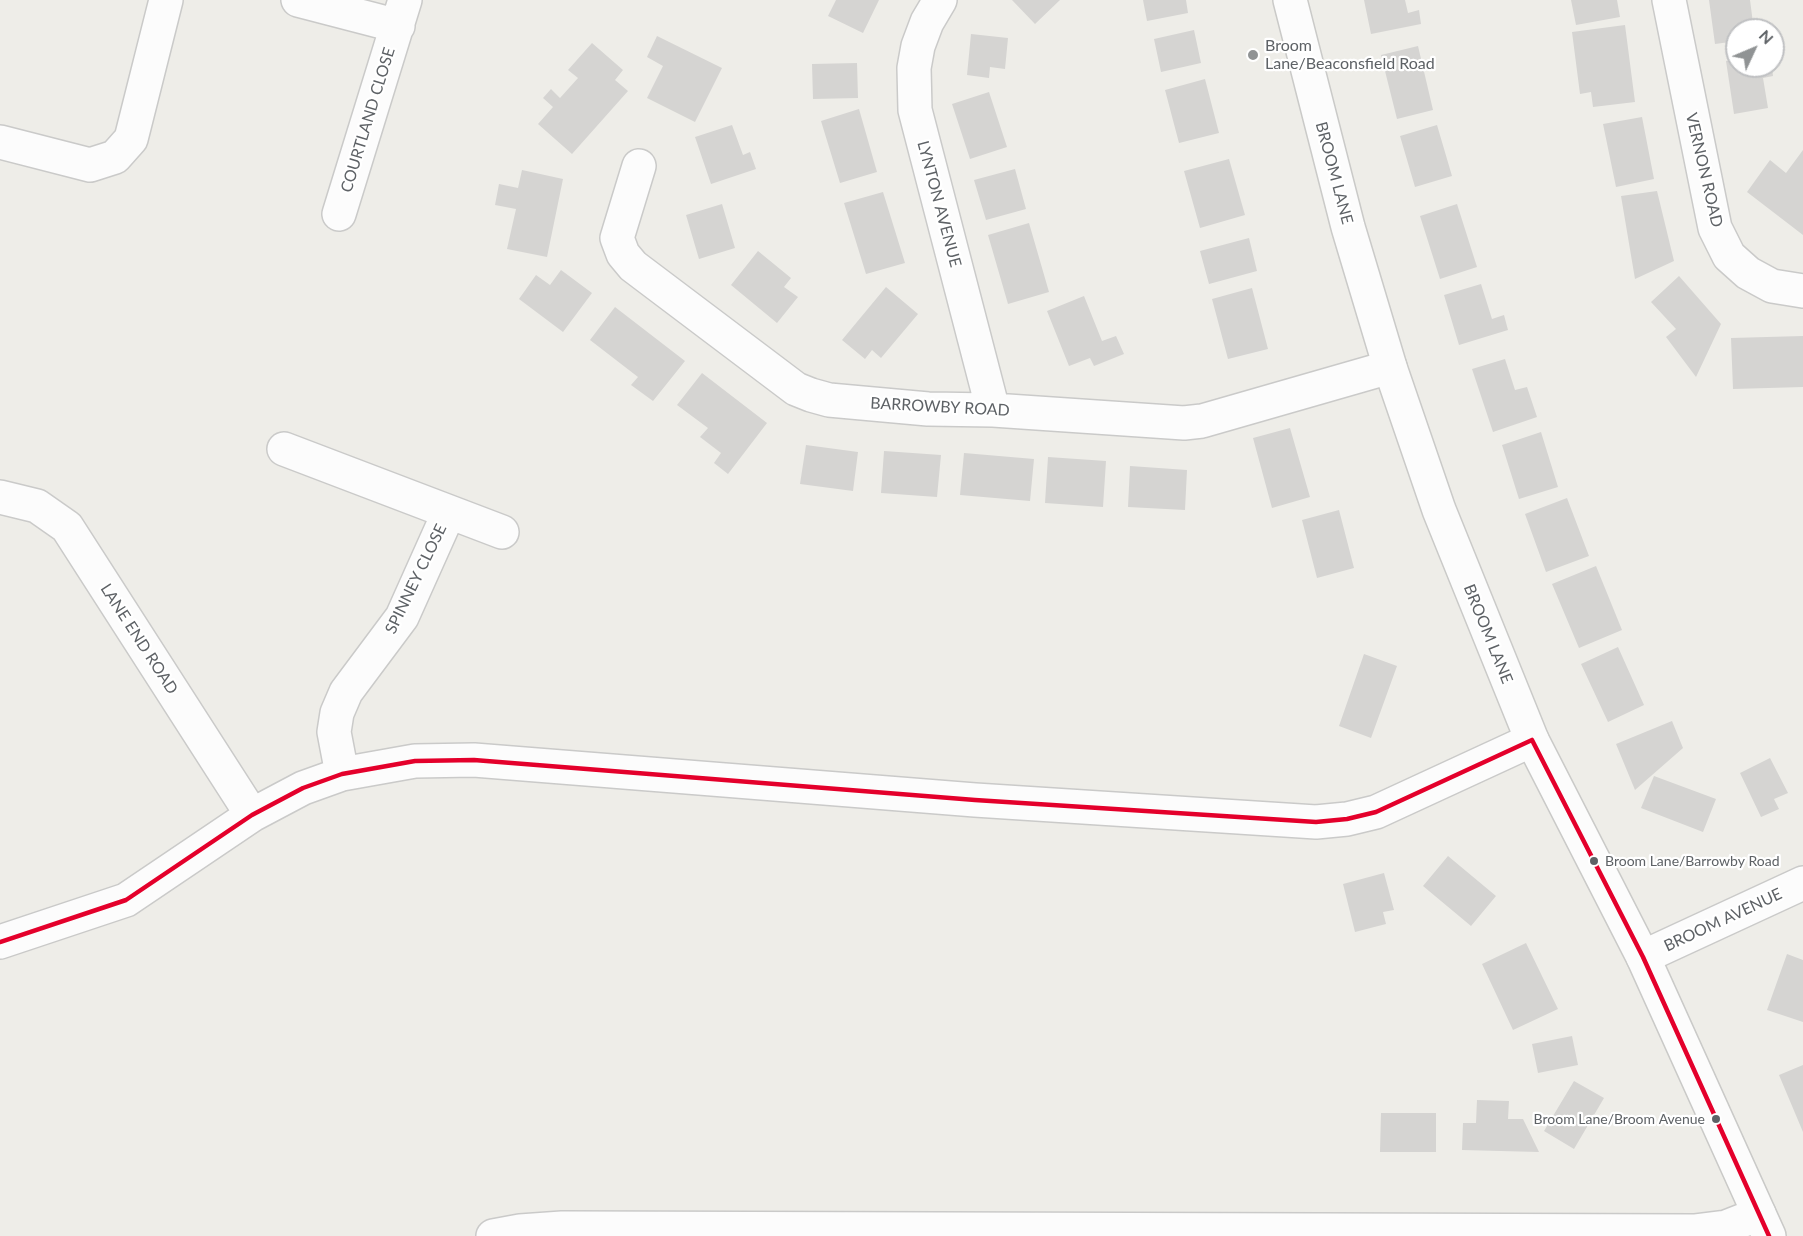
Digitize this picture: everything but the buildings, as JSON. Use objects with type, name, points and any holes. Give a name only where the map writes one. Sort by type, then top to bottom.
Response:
[{"type":"street","points":[[0,142],[90,165],[115,157],[131,139],[166,0]]},
{"type":"street","name":"COURTLAND CLOSE","points":[[298,0],[401,13],[339,214]]},
{"type":"street","name":"LYNTON AVENUE","points":[[940,0],[918,46],[914,68],[915,110],[993,410]]},
{"type":"street","name":"BROOM LANE","points":[[1290,0],[1348,227],[1390,367],[1439,510],[1532,740],[1643,957],[1764,1225]]},
{"type":"street","name":"VERNON ROAD","points":[[1669,0],[1715,228],[1729,256],[1748,273],[1772,286],[1803,291]]},
{"type":"street","name":"BARROWBY ROAD","points":[[639,166],[617,238],[623,254],[633,266],[796,389],[829,400],[928,409],[993,410],[1184,423],[1202,422],[1390,367]]},
{"type":"street","name":"SPINNEY CLOSE","points":[[284,449],[502,532]]},
{"type":"street","name":"LANE END ROAD","points":[[0,496],[37,506],[67,527],[252,815]]},
{"type":"street","name":"SPINNEY CLOSE","points":[[342,774],[334,732],[337,713],[346,692],[402,617],[448,512]]},
{"type":"street","points":[[0,942],[126,900],[252,815],[303,788],[342,774],[415,761],[474,760],[986,801],[1316,822],[1347,819],[1376,812],[1532,740]]},
{"type":"street","name":"BROOM AVENUE","points":[[1643,957],[1803,883]]},
{"type":"street","points":[[494,1236],[562,1228],[690,1233],[1694,1231],[1764,1225]]},
{"type":"transit line","points":[[1532,740],[1643,957],[1769,1236]]},
{"type":"transit line","points":[[0,942],[126,900],[252,815],[303,788],[342,774],[415,761],[474,760],[975,800],[1316,822],[1347,819],[1376,812],[1532,740]]},
{"type":"place","name":"Broom Lane/Beaconsfield Road","points":[[1253,55]]},
{"type":"place","name":"Broom Lane/Barrowby Road","points":[[1594,861]]},
{"type":"place","name":"Broom Lane/Broom Avenue","points":[[1716,1119]]}]
